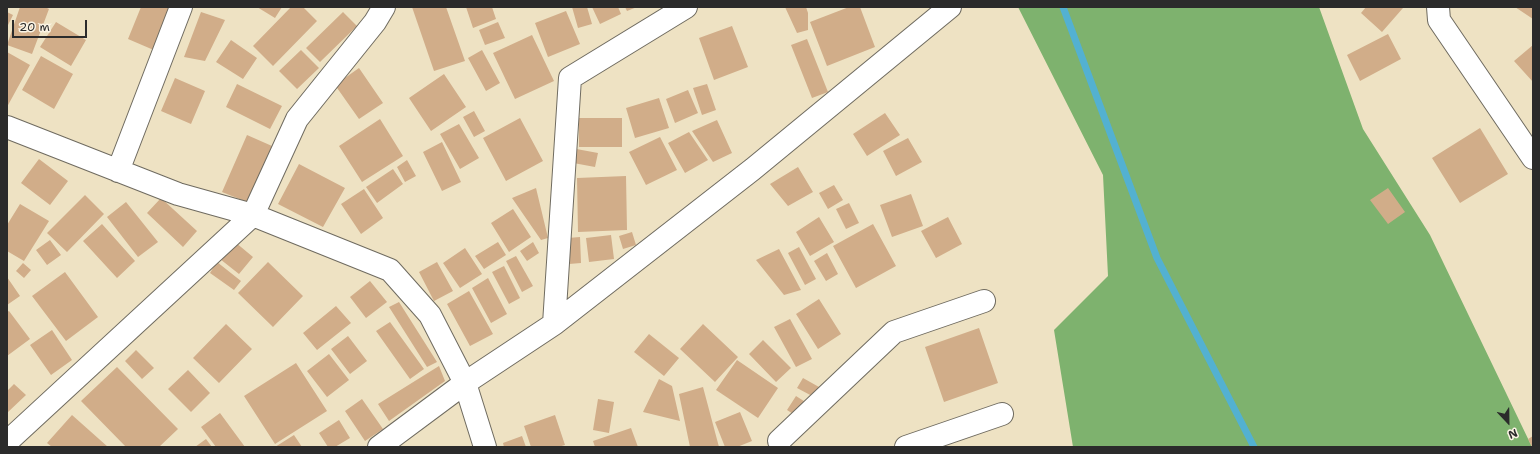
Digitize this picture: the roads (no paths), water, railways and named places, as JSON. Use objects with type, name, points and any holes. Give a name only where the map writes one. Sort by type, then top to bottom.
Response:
[{"type":"street","points":[[118,171],[181,7]]},
{"type":"street","points":[[7,442],[253,215],[297,119],[375,22],[384,7]]},
{"type":"street","points":[[554,324],[570,78],[686,7]]},
{"type":"street","points":[[379,447],[465,383],[554,324],[753,169],[950,7]]},
{"type":"street","points":[[1438,7],[1439,20],[1533,158]]},
{"type":"street","points":[[7,127],[178,194],[253,215],[390,270],[430,316],[465,383],[485,447]]},
{"type":"street","points":[[779,445],[894,332],[984,301]]},
{"type":"street","points":[[906,447],[1002,414]]},
{"type":"waterway","points":[[1063,7],[1157,258],[1254,447]]}]
